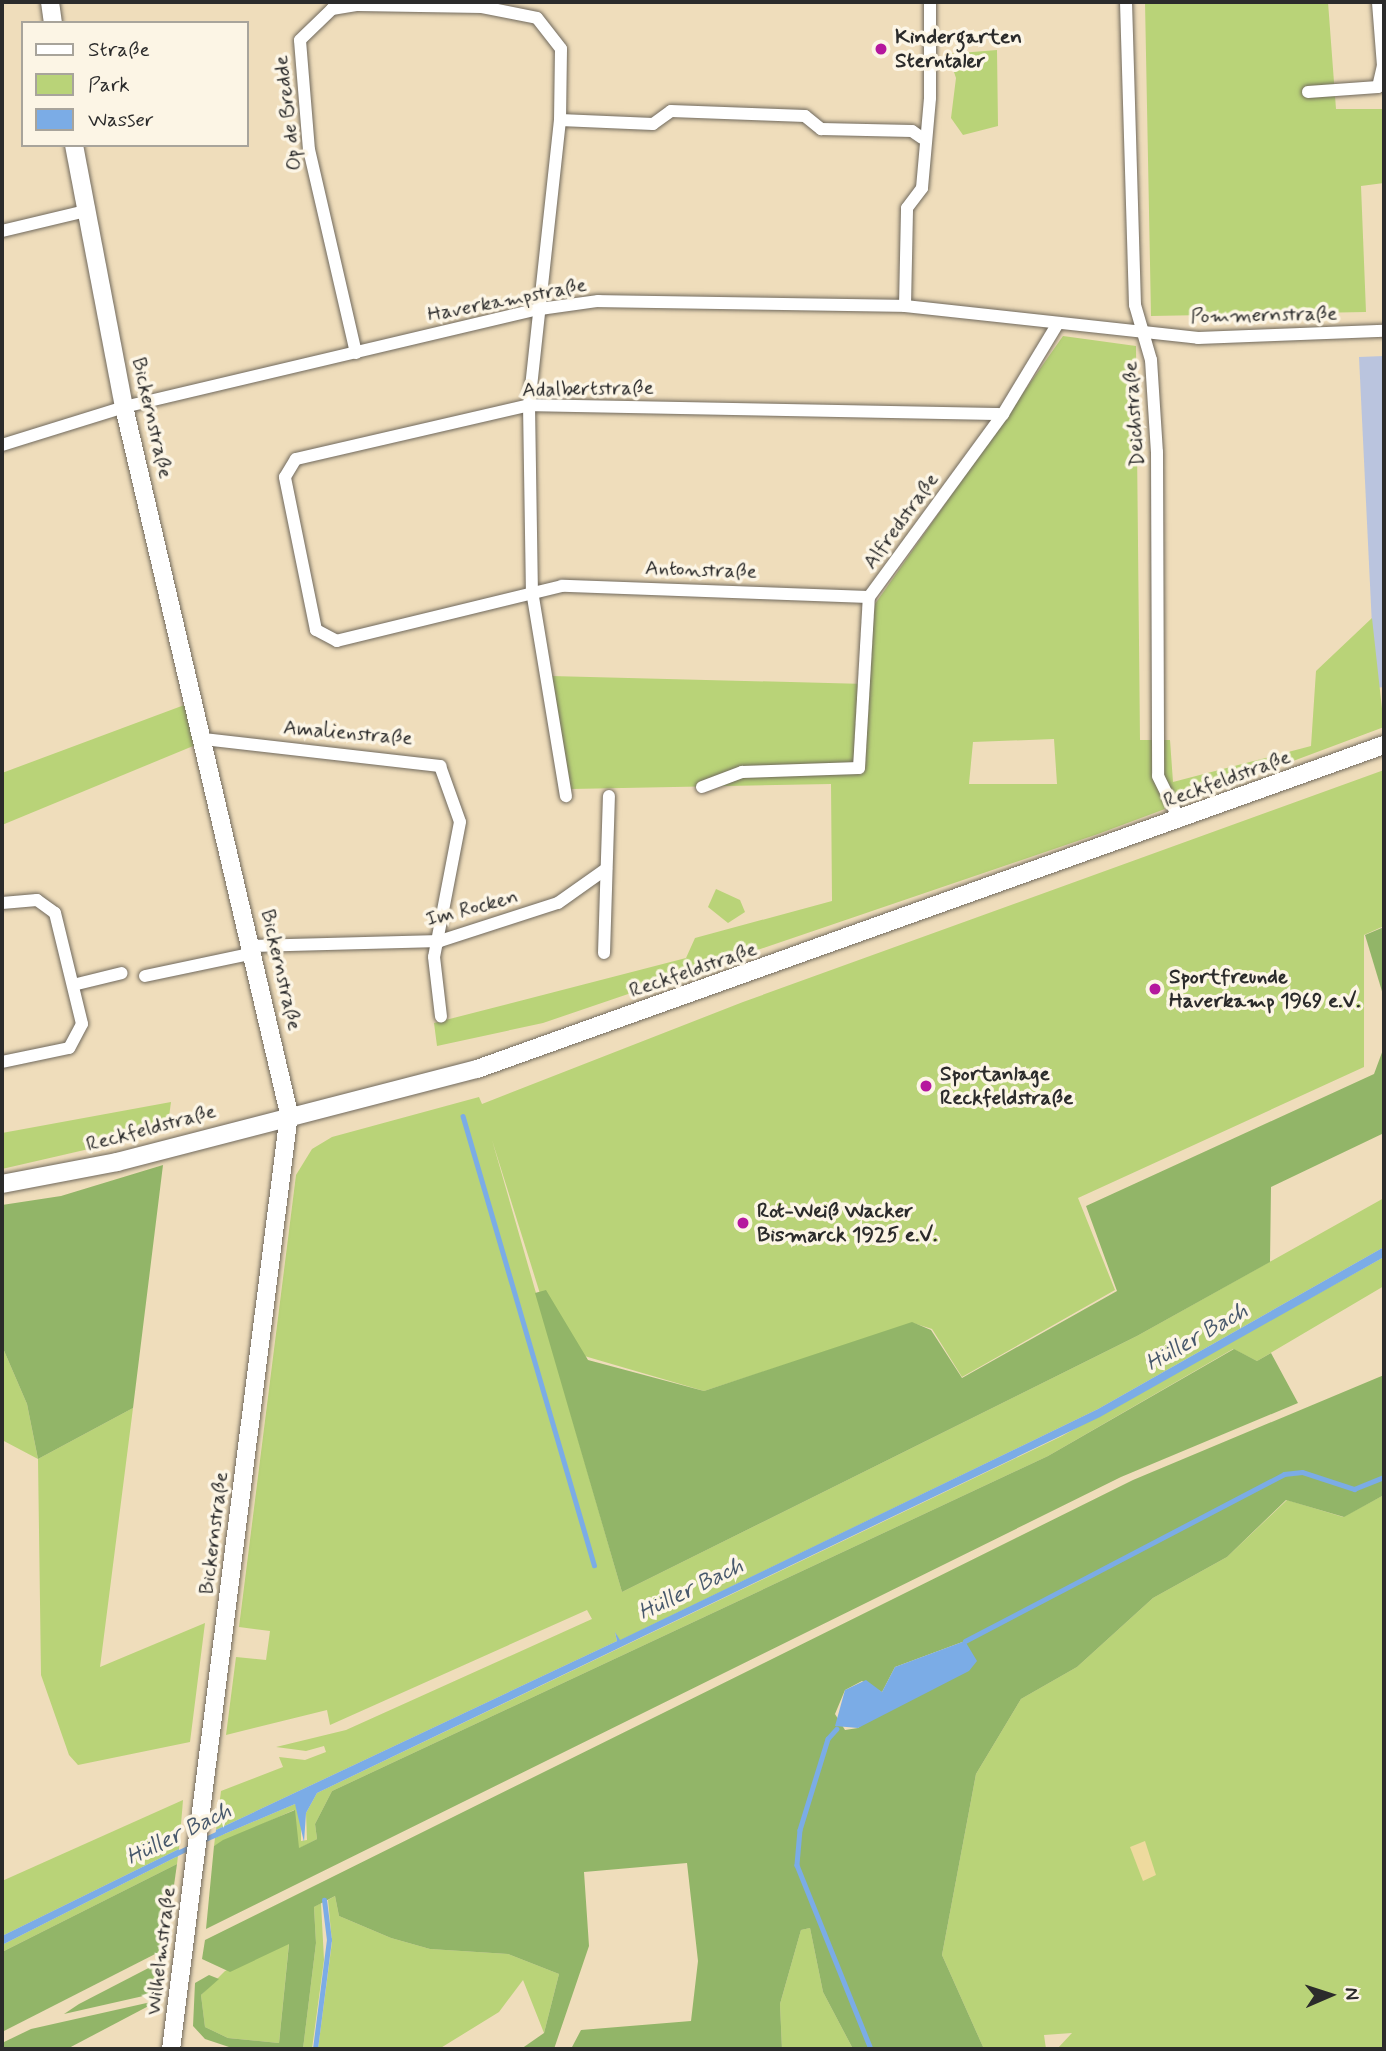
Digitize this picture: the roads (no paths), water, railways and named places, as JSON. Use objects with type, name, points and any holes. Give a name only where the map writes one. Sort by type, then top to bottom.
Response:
[{"type":"street","points":[[50,2],[53,21]]},
{"type":"street","points":[[905,306],[907,208],[922,188],[922,138],[930,98],[930,2]]},
{"type":"street","name":"Deichstraße","points":[[1126,2],[1135,306],[1145,333],[1157,473],[1158,776],[1180,821]]},
{"type":"street","points":[[1308,92],[1378,87],[1383,66],[1378,2]]},
{"type":"street","name":"Op de Bredde","points":[[355,353],[309,150],[298,67],[300,40],[312,22],[332,9],[358,5],[482,7],[537,18],[561,49],[560,120],[540,309]]},
{"type":"street","points":[[560,120],[653,124],[671,111],[805,116],[821,129],[912,131],[922,138]]},
{"type":"street","name":"Bickernstraße","points":[[74,147],[124,407],[253,950],[289,1114],[201,1811]]},
{"type":"street","points":[[2,231],[86,211]]},
{"type":"street","name":"Haverkampstraße","points":[[2,445],[124,407],[540,309],[598,301],[905,306],[1145,333]]},
{"type":"street","points":[[540,309],[529,405],[532,591],[566,796]]},
{"type":"street","name":"Alfredstraße","points":[[702,787],[742,772],[859,768],[869,597],[1003,414],[1057,324]]},
{"type":"street","name":"Pommernstraße","points":[[1145,333],[1198,338],[1384,331]]},
{"type":"street","name":"Adalbertstraße","points":[[337,641],[316,630],[285,477],[296,459],[529,405],[1003,414]]},
{"type":"street","name":"Antonstraße","points":[[337,641],[532,591],[682,587],[869,597]]},
{"type":"street","name":"Amalienstraße","points":[[203,739],[440,766],[460,822],[440,941],[434,957],[441,1017]]},
{"type":"street","name":"Reckfeldstraße","points":[[2,1184],[117,1162],[289,1114],[510,1058],[1384,746]]},
{"type":"street","points":[[604,953],[609,796]]},
{"type":"street","name":"Im Rocken","points":[[145,976],[253,950],[440,941],[558,903],[606,869]]},
{"type":"street","points":[[2,903],[37,900],[55,914],[82,1024],[69,1048],[2,1062]]},
{"type":"street","points":[[73,985],[122,973]]},
{"type":"street","name":"Wilhelmstraße","points":[[171,2049],[201,1811]]},
{"type":"water","points":[[1384,1247],[1384,1257],[1100,1417],[317,1793],[306,1813],[304,1842],[295,1804],[215,1838],[216,1830],[617,1641],[615,1632],[620,1640],[1098,1409]]},
{"type":"water","points":[[965,1641],[977,1661],[969,1671],[858,1728],[835,1726],[845,1690],[866,1680],[882,1692],[895,1667]]},
{"type":"water","points":[[179,1849],[178,1856],[2,1945],[2,1936]]},
{"type":"waterway","points":[[463,1116],[594,1565]]},
{"type":"waterway","points":[[965,1641],[1284,1474],[1302,1472],[1354,1489],[1384,1477]]},
{"type":"waterway","points":[[837,1729],[828,1739],[800,1830],[797,1865],[871,2049]]},
{"type":"waterway","name":"Hüller Bach","points":[[203,1840],[221,1832]]},
{"type":"waterway","name":"Hüller Bach","points":[[175,1854],[192,1846]]},
{"type":"waterway","points":[[315,2049],[329,1940],[324,1900]]},
{"type":"place","name":"Kindergarten Sterntaler","points":[[881,49]]},
{"type":"place","name":"Sportfreunde Haverkamp 1969 e.V.","points":[[1155,989]]},
{"type":"place","name":"Sportanlage Reckfeldstraße","points":[[926,1086]]},
{"type":"place","name":"Rot-Weiß Wacker Bismarck 1925 e.V.","points":[[743,1223]]}]
